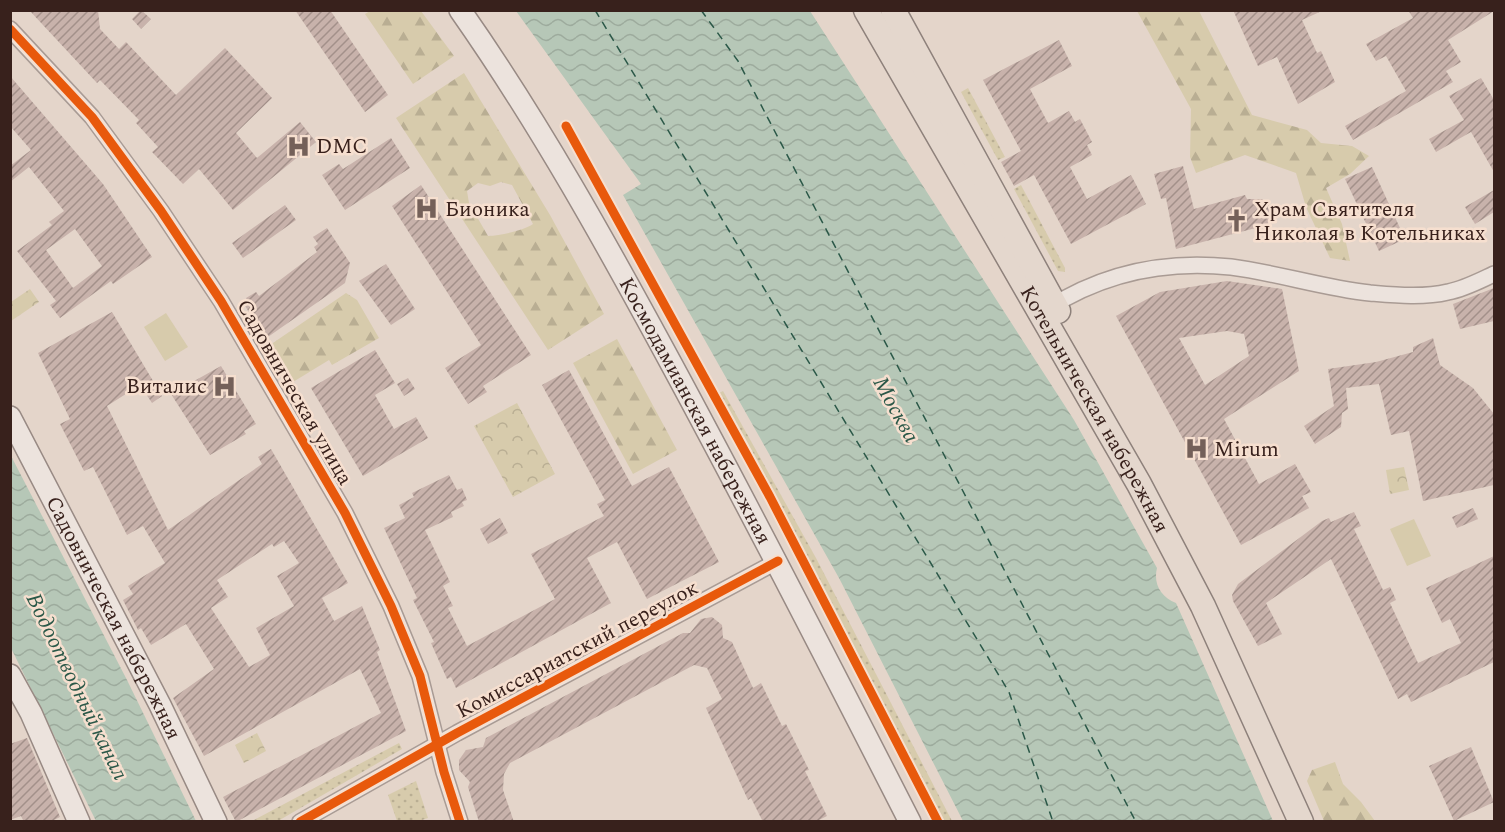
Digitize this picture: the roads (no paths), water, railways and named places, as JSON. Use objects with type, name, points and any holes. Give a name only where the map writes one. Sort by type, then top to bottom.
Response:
[{"type":"main road","name":"Космодамианская набережная","points":[[460,10],[540,130],[573,187],[778,561],[910,822]]},
{"type":"main road","name":"Котельническая набережная","points":[[866,10],[1048,309],[1220,614],[1316,822]]},
{"type":"main road","name":"Котельническая набережная","points":[[893,10],[1203,606],[1301,822]]},
{"type":"main road","name":"Садовническая набережная","points":[[10,417],[160,705],[216,822]]},
{"type":"main road","points":[[10,675],[31,713],[79,822]]},
{"type":"street","name":"Садовническая улица","points":[[10,29],[92,117],[124,158],[221,301],[363,549],[420,676],[437,745],[460,822]]},
{"type":"street","points":[[1048,309],[1086,287],[1144,269],[1201,265],[1231,267],[1342,290],[1417,294],[1446,293],[1494,274]]},
{"type":"street","name":"Комиссариатский переулок","points":[[300,822],[437,745],[778,561]]},
{"type":"water","name":"Москва","points":[[516,11],[810,11],[1074,420],[1157,568],[1156,579],[1159,589],[1162,594],[1176,603],[1273,821],[963,821],[839,578],[623,195],[641,184]]},
{"type":"water","name":"Водоотводный канал","points":[[10,454],[127,680],[196,821],[96,821],[11,648]]},
{"type":"place","name":"DMC","points":[[298,146]]},
{"type":"place","name":"Бионика","points":[[427,209]]},
{"type":"place","name":"Храм Святителя Николая в Котельниках","points":[[1236,221]]},
{"type":"place","name":"Виталис","points":[[225,386]]},
{"type":"place","name":"Mirum","points":[[1196,449]]}]
